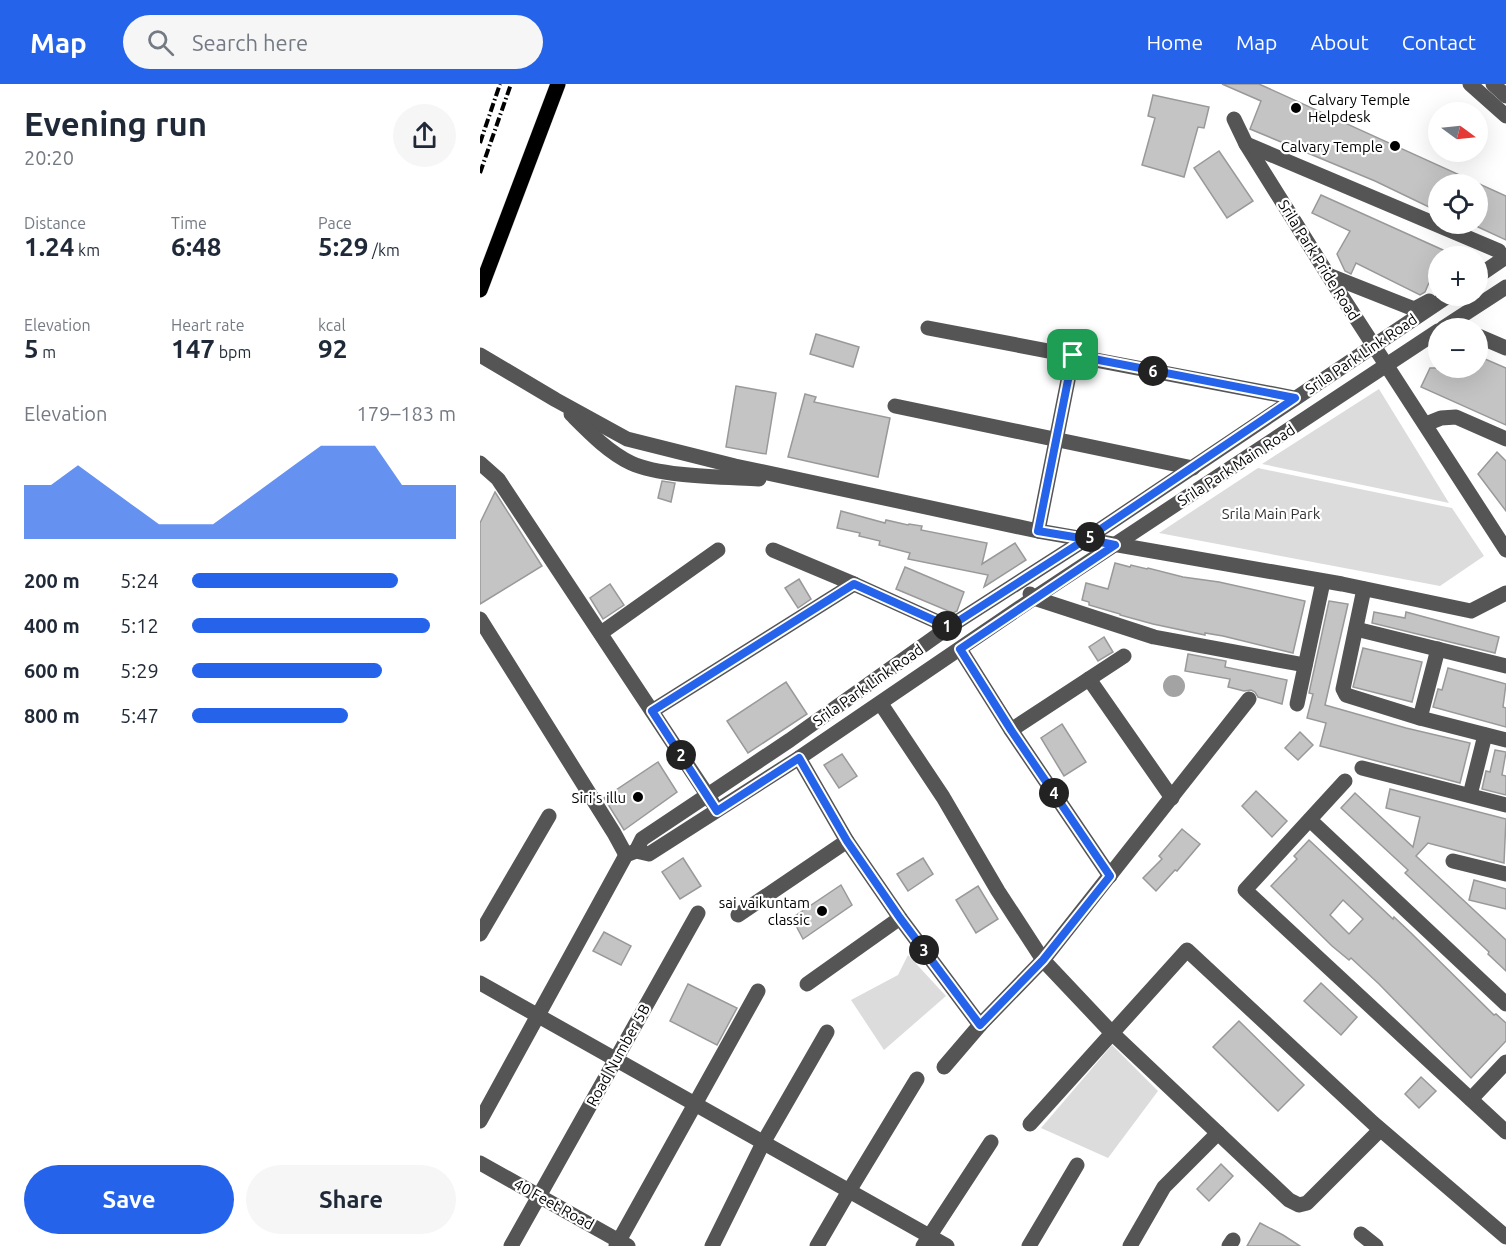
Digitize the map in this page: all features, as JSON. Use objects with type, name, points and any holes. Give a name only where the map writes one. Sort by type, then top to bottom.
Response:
[{"type":"main road","points":[[480,290],[558,84]]},
{"type":"street","points":[[1470,84],[1506,116]]},
{"type":"street","name":"Srila Park Pride Road","points":[[1234,119],[1246,144],[1328,275],[1506,550]]},
{"type":"street","points":[[1246,144],[1487,246]]},
{"type":"street","points":[[1488,246],[1499,251],[1488,259]]},
{"type":"street","points":[[1488,269],[1506,256]]},
{"type":"street","points":[[1328,275],[1414,309],[1428,300]]},
{"type":"street","name":"Srila Park Main Road","points":[[1461,318],[1506,287]]},
{"type":"street","name":"Srila Park Link Road","points":[[631,853],[642,839],[790,740],[949,627],[1086,539],[1433,306]]},
{"type":"street","points":[[928,328],[1295,398]]},
{"type":"street","name":"Srila Park Main Road","points":[[1034,598],[1428,340]]},
{"type":"street","points":[[1488,340],[1506,348]]},
{"type":"street","points":[[480,355],[555,400],[627,439],[735,466],[1038,531],[1364,589],[1472,611],[1506,593]]},
{"type":"street","points":[[1038,531],[1073,355]]},
{"type":"street","points":[[555,400],[597,440],[633,464],[652,469],[700,475],[813,483]]},
{"type":"street","points":[[895,406],[1192,468]]},
{"type":"street","points":[[1426,424],[1441,418],[1456,417],[1506,439]]},
{"type":"street","points":[[480,464],[498,479],[717,811]]},
{"type":"street","points":[[601,633],[717,550]]},
{"type":"street","points":[[773,550],[949,627]]},
{"type":"street","points":[[1021,582],[1034,598],[1108,624],[1154,637],[1305,665]]},
{"type":"street","points":[[1297,704],[1323,582]]},
{"type":"street","points":[[652,711],[854,584]]},
{"type":"street","points":[[1364,589],[1343,689],[1346,695],[1420,718],[1506,740]]},
{"type":"street","name":"Srila Park Link Road","points":[[631,853],[649,854],[717,811],[881,704],[1034,598]]},
{"type":"street","points":[[480,620],[614,833],[631,853],[480,1121]]},
{"type":"street","points":[[1356,629],[1506,666]]},
{"type":"street","points":[[960,649],[1011,730],[1110,876]]},
{"type":"street","points":[[1420,718],[1438,649]]},
{"type":"street","points":[[1011,730],[1124,656]]},
{"type":"street","points":[[1089,679],[1172,798]]},
{"type":"street","points":[[944,1067],[980,1025],[1043,960],[1249,699]]},
{"type":"street","points":[[881,704],[943,797],[998,891],[1043,960],[1112,1033],[1289,1200],[1299,1205],[1307,1203],[1380,1130]]},
{"type":"street","points":[[1470,795],[1485,735]]},
{"type":"street","points":[[799,758],[847,841],[900,918],[980,1025]]},
{"type":"street","points":[[1362,768],[1506,805]]},
{"type":"street","points":[[1345,781],[1245,890],[1506,1132]]},
{"type":"street","points":[[480,934],[549,816]]},
{"type":"street","points":[[1310,820],[1506,1004]]},
{"type":"street","points":[[738,915],[847,841]]},
{"type":"street","points":[[1453,861],[1506,874]]},
{"type":"street","name":"Road Number 5B","points":[[511,1246],[698,913]]},
{"type":"street","points":[[807,984],[900,918]]},
{"type":"street","points":[[1030,1124],[1187,950],[1380,1130],[1506,1237]]},
{"type":"street","points":[[480,983],[849,1191],[926,1241],[947,1246]]},
{"type":"street","points":[[621,1244],[758,991]]},
{"type":"street","points":[[712,1246],[764,1143],[827,1032]]},
{"type":"street","points":[[1471,1099],[1506,1062]]},
{"type":"street","points":[[817,1246],[917,1079]]},
{"type":"street","points":[[1130,1246],[1164,1186],[1218,1133]]},
{"type":"street","points":[[926,1241],[991,1142]]},
{"type":"street","name":"40 Feet Road","points":[[480,1163],[621,1244]]},
{"type":"street","points":[[1029,1246],[1077,1165]]},
{"type":"street","points":[[1360,1234],[1376,1246]]},
{"type":"green space","points":[[1379,389],[1449,503],[1262,464]]},
{"type":"green space","name":"Srila Main Park","points":[[1258,468],[1452,508],[1484,556],[1440,586],[1159,533]]},
{"type":"green space","points":[[908,955],[946,996],[884,1050],[851,1000],[898,975]]},
{"type":"green space","points":[[1112,1045],[1158,1091],[1108,1158],[1041,1128]]},
{"type":"shaded area","points":[[1174,675],[1182,678],[1185,686],[1182,694],[1174,697],[1166,694],[1163,686],[1166,678]]},
{"type":"building","points":[[1222,84],[1259,84],[1457,174],[1428,174],[1428,207],[1375,181],[1250,129],[1261,101]]},
{"type":"building","points":[[1153,95],[1209,107],[1204,128],[1198,127],[1184,177],[1142,165],[1155,118],[1148,116]]},
{"type":"building","points":[[1219,151],[1253,201],[1227,218],[1194,168]]},
{"type":"building","points":[[1488,188],[1506,196],[1506,240],[1488,232]]},
{"type":"building","points":[[1321,195],[1434,246],[1428,246],[1428,285],[1425,292],[1420,295],[1356,263],[1351,274],[1345,271],[1337,254],[1350,231],[1312,213]]},
{"type":"building","points":[[816,334],[859,347],[853,367],[810,354]]},
{"type":"building","points":[[1488,360],[1506,368],[1506,425],[1421,387],[1428,372],[1428,378],[1488,378]]},
{"type":"building","points":[[736,386],[776,393],[766,454],[726,447]]},
{"type":"building","points":[[805,394],[816,397],[814,402],[890,418],[878,477],[788,457]]},
{"type":"building","points":[[1497,452],[1506,461],[1506,511],[1478,474]]},
{"type":"building","points":[[662,481],[675,483],[671,502],[658,498]]},
{"type":"building","points":[[495,492],[542,566],[480,604],[480,523]]},
{"type":"building","points":[[841,511],[885,523],[886,520],[922,526],[921,530],[987,543],[982,564],[1015,543],[1026,560],[984,587],[988,575],[908,559],[910,553],[879,545],[880,541],[859,536],[860,533],[837,528]]},
{"type":"building","points":[[1115,563],[1305,601],[1293,653],[1223,636],[1205,633],[1205,635],[1153,624],[1089,605],[1089,602],[1082,600],[1086,583],[1108,589]]},
{"type":"building","points":[[905,567],[964,592],[957,611],[953,613],[896,589]]},
{"type":"building","points":[[799,579],[811,599],[798,608],[785,588]]},
{"type":"building","points":[[610,584],[624,605],[603,619],[590,598]]},
{"type":"building","points":[[1329,601],[1348,604],[1325,705],[1470,743],[1460,783],[1320,746],[1326,723],[1307,718],[1313,694],[1309,693]]},
{"type":"building","points":[[1374,612],[1405,618],[1406,612],[1499,637],[1495,653],[1372,623]]},
{"type":"building","points":[[1104,637],[1113,652],[1098,661],[1089,647]]},
{"type":"building","points":[[1363,648],[1422,662],[1412,702],[1353,687]]},
{"type":"building","points":[[1188,654],[1226,661],[1225,667],[1287,680],[1282,704],[1258,697],[1251,690],[1244,691],[1228,687],[1230,679],[1185,671]]},
{"type":"building","points":[[1448,668],[1506,684],[1503,707],[1506,708],[1506,727],[1433,707],[1438,689],[1442,690]]},
{"type":"building","points":[[786,682],[807,714],[748,753],[727,721]]},
{"type":"building","points":[[1062,724],[1086,762],[1064,776],[1041,738]]},
{"type":"building","points":[[1300,732],[1313,745],[1298,760],[1285,748]]},
{"type":"building","points":[[1495,750],[1506,752],[1502,775],[1506,776],[1506,795],[1482,789],[1486,771],[1490,772]]},
{"type":"building","points":[[842,754],[857,776],[839,788],[824,765]]},
{"type":"building","name":"Siri's illu","points":[[658,762],[677,792],[624,830],[604,798]]},
{"type":"building","points":[[1390,789],[1506,819],[1504,863],[1428,843],[1416,856],[1506,940],[1506,971],[1405,873],[1408,870],[1341,808],[1355,793],[1413,847],[1420,817],[1386,808]]},
{"type":"building","points":[[1256,791],[1287,821],[1272,837],[1242,806]]},
{"type":"building","points":[[1182,829],[1200,844],[1156,891],[1143,878],[1162,859],[1159,856]]},
{"type":"building","points":[[1309,840],[1411,933],[1494,1015],[1496,1014],[1506,1023],[1506,1041],[1471,1078],[1379,984],[1351,958],[1349,960],[1332,946],[1271,886],[1297,859],[1294,856]],"holes":[[[1343,900],[1363,919],[1349,934],[1330,915]]]},
{"type":"building","points":[[683,858],[701,886],[680,899],[662,872]]},
{"type":"building","points":[[923,858],[933,874],[908,891],[897,874]]},
{"type":"building","points":[[1474,880],[1506,889],[1506,909],[1469,900]]},
{"type":"building","name":"sai vaikuntam classic","points":[[841,885],[852,905],[803,939],[792,918]]},
{"type":"building","points":[[978,886],[998,919],[976,933],[956,900]]},
{"type":"building","points":[[604,932],[631,946],[621,965],[593,951]]},
{"type":"building","points":[[1321,983],[1357,1017],[1341,1035],[1304,1001]]},
{"type":"building","points":[[688,984],[737,1008],[717,1045],[670,1021]]},
{"type":"building","points":[[1239,1021],[1304,1085],[1278,1111],[1213,1047]]},
{"type":"building","points":[[1421,1077],[1436,1091],[1419,1108],[1405,1094]]},
{"type":"building","points":[[1221,1164],[1233,1176],[1209,1201],[1197,1189]]},
{"type":"building","points":[[1260,1223],[1283,1235],[1300,1246],[1247,1246]]},
{"type":"railway","points":[[480,143],[500,84]]},
{"type":"railway","points":[[480,173],[511,84]]},
{"type":"place","name":"Calvary Temple Helpdesk","points":[[1296,108]]},
{"type":"place","name":"Calvary Temple","points":[[1395,146]]},
{"type":"place","name":"Siri's illu","points":[[638,797]]},
{"type":"place","name":"sai vaikuntam classic","points":[[822,911]]},
{"type":"route","points":[[1073,355],[1038,531],[1086,539],[949,627],[854,584],[652,711],[717,811],[799,758],[847,841],[900,918],[980,1025],[1043,960],[1110,876],[1011,730],[960,649],[1115,545],[1086,539],[1295,398],[1073,355]]}]
